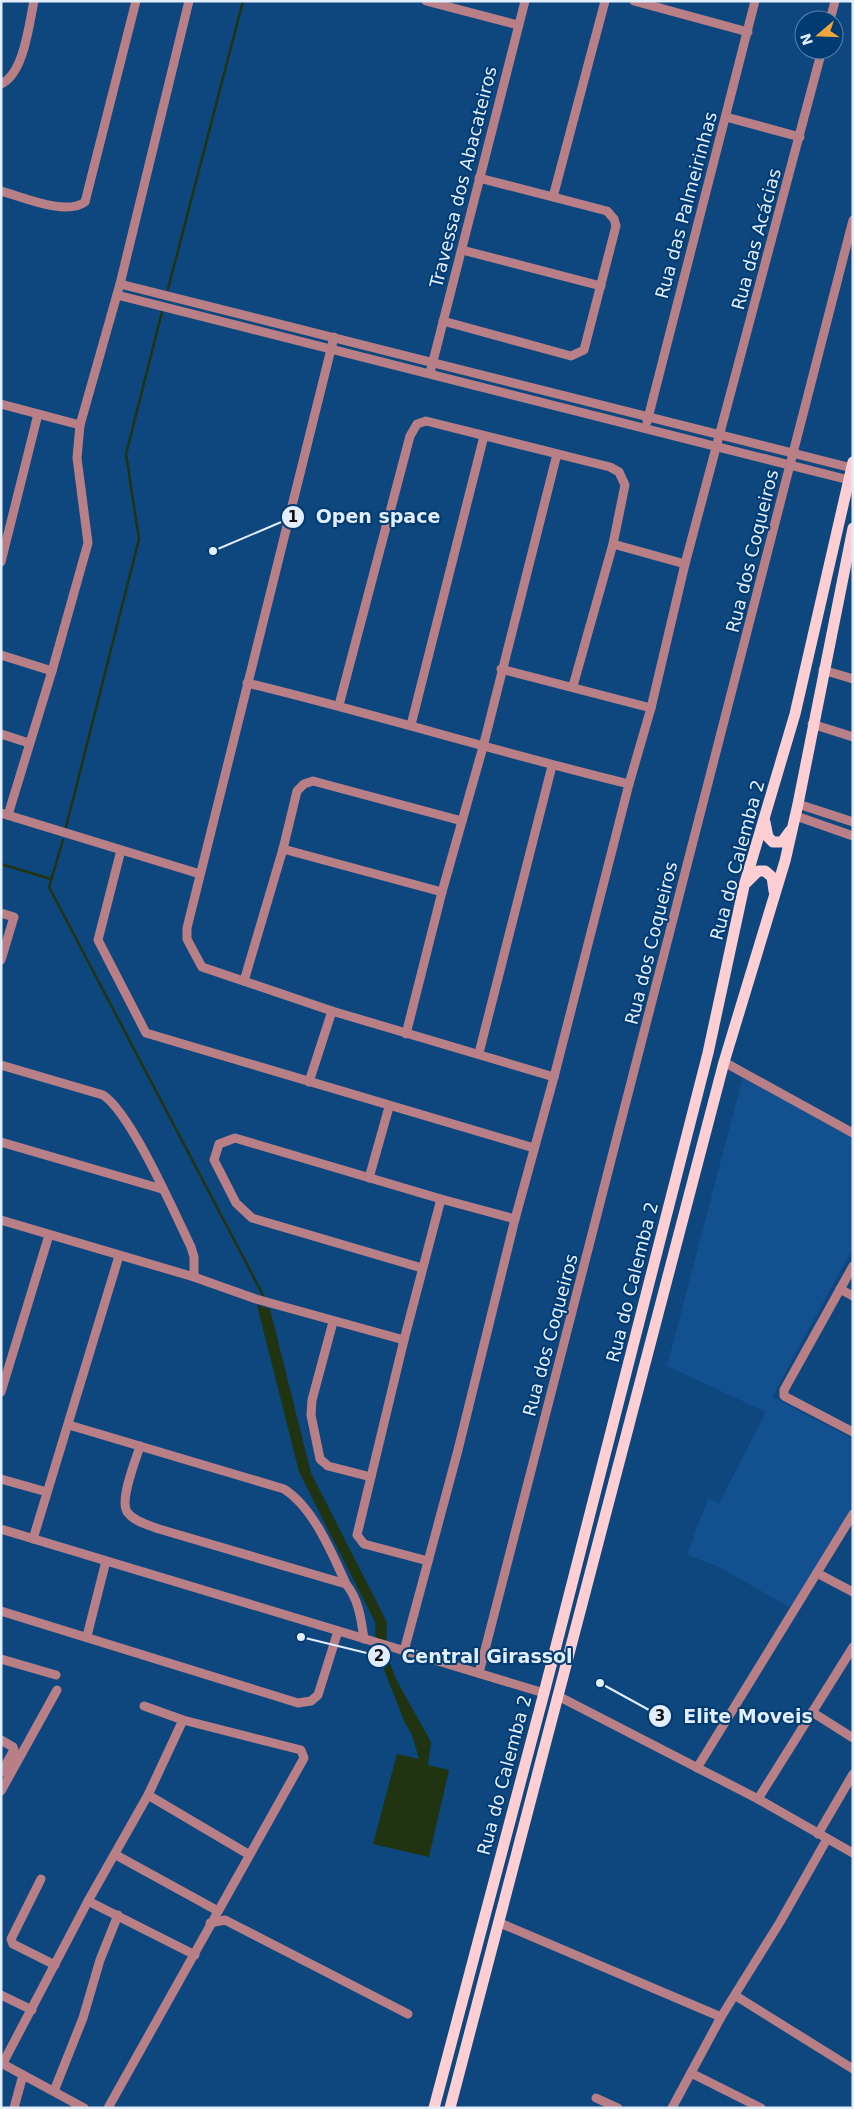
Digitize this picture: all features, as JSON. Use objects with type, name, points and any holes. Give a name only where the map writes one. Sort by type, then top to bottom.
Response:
[{"type":"main road","name":"Rua do Calemba 2","points":[[434,2108],[544,1693],[708,1053],[744,886],[803,682],[852,465]]},
{"type":"main road","name":"Rua do Calemba 2","points":[[450,2108],[724,1062],[774,897],[794,822],[812,724],[853,528]]},
{"type":"main road","points":[[765,818],[766,832],[773,842],[782,842],[794,822]]},
{"type":"main road","points":[[744,886],[753,874],[765,870],[772,877],[774,897]]},
{"type":"street","points":[[1,84],[8,80],[18,66],[34,1]]},
{"type":"street","points":[[1,191],[60,207],[78,207],[85,202],[136,1]]},
{"type":"street","points":[[189,1],[120,284],[80,425],[77,458],[88,543],[52,671],[5,814],[200,874]]},
{"type":"street","points":[[426,1],[446,3],[518,24]]},
{"type":"street","name":"Travessa dos Abacateiros","points":[[430,374],[525,1]]},
{"type":"street","points":[[554,197],[605,1]]},
{"type":"street","points":[[634,1],[673,6],[748,32]]},
{"type":"street","name":"Rua das Palmeirinhas","points":[[645,428],[756,1]]},
{"type":"street","name":"Rua das Acácias","points":[[404,1651],[515,1219],[554,1077],[629,784],[651,708],[685,564],[819,60]]},
{"type":"street","points":[[726,117],[800,137]]},
{"type":"street","points":[[443,320],[571,356],[584,350],[601,286],[616,226],[614,219],[607,211],[479,178]]},
{"type":"street","name":"Rua dos Coqueiros","points":[[479,1673],[853,220]]},
{"type":"street","points":[[462,250],[601,286]]},
{"type":"street","points":[[120,284],[432,361],[720,436],[794,454],[852,465]]},
{"type":"street","points":[[117,295],[849,480]]},
{"type":"street","points":[[334,337],[187,928],[191,946],[202,967],[332,1011],[406,1034],[479,1053],[554,1077]]},
{"type":"street","points":[[1,404],[80,425]]},
{"type":"street","points":[[1,562],[38,414]]},
{"type":"street","points":[[339,705],[412,430],[421,422],[430,421],[610,467],[622,476],[625,485],[613,544],[573,686]]},
{"type":"street","points":[[411,726],[484,436]]},
{"type":"street","points":[[406,1034],[442,892],[483,747],[501,669],[557,454]]},
{"type":"street","points":[[613,544],[685,564]]},
{"type":"street","points":[[1,655],[52,671]]},
{"type":"street","points":[[501,669],[573,686],[651,708]]},
{"type":"street","points":[[823,670],[853,679]]},
{"type":"street","points":[[247,683],[339,705],[552,766],[629,784]]},
{"type":"street","points":[[812,724],[853,737]]},
{"type":"street","points":[[1,734],[29,743]]},
{"type":"street","points":[[479,1053],[552,766]]},
{"type":"street","points":[[244,981],[283,849],[297,791],[308,781],[462,821]]},
{"type":"street","points":[[798,804],[853,822]]},
{"type":"street","points":[[794,822],[853,836]]},
{"type":"street","points":[[283,849],[442,892]]},
{"type":"street","points":[[121,850],[98,940],[146,1033],[389,1107],[534,1148]]},
{"type":"street","points":[[1,913],[14,917],[1,960]]},
{"type":"street","points":[[309,1082],[332,1011]]},
{"type":"street","points":[[724,1062],[853,1133]]},
{"type":"street","points":[[1,1064],[103,1095],[112,1101],[125,1120],[191,1247],[194,1257],[194,1277]]},
{"type":"street","points":[[369,1178],[389,1107]]},
{"type":"street","points":[[422,1268],[252,1218],[236,1203],[214,1160],[219,1144],[236,1138],[515,1219]]},
{"type":"street","points":[[1,1142],[162,1189]]},
{"type":"street","points":[[428,1561],[364,1544],[358,1538],[370,1477],[441,1199]]},
{"type":"street","points":[[1,1220],[49,1236],[194,1277],[256,1299],[404,1340]]},
{"type":"street","points":[[1,1392],[49,1236]]},
{"type":"street","points":[[33,1539],[119,1256]]},
{"type":"street","points":[[853,1266],[784,1390],[784,1396],[853,1432]]},
{"type":"street","points":[[840,1289],[853,1296]]},
{"type":"street","points":[[334,1322],[312,1400],[311,1415],[320,1459],[328,1466],[370,1477]]},
{"type":"street","points":[[69,1425],[284,1489],[296,1497],[331,1552],[346,1584],[353,1592],[359,1610],[364,1639]]},
{"type":"street","points":[[140,1446],[124,1501],[129,1514],[142,1523],[346,1584]]},
{"type":"street","points":[[1,1479],[47,1492]]},
{"type":"street","points":[[697,1768],[853,1514]]},
{"type":"street","points":[[1,1529],[544,1693]]},
{"type":"street","points":[[87,1636],[106,1561]]},
{"type":"street","points":[[817,1573],[853,1592]]},
{"type":"street","points":[[1,1611],[304,1703],[318,1695],[338,1631]]},
{"type":"street","points":[[758,1799],[853,1647]]},
{"type":"street","points":[[1,1659],[56,1675]]},
{"type":"street","points":[[1,1791],[57,1690]]},
{"type":"street","points":[[558,1696],[758,1799],[853,1853]]},
{"type":"street","points":[[108,2108],[195,1955],[210,1923],[248,1854],[304,1758],[304,1753],[301,1750],[183,1720],[144,1706]]},
{"type":"street","points":[[812,1712],[853,1738]]},
{"type":"street","points":[[84,2108],[2,2063],[32,2010],[88,1901],[148,1795],[183,1720]]},
{"type":"street","points":[[1,1740],[13,1747],[14,1750],[1,1774]]},
{"type":"street","points":[[818,1834],[853,1774]]},
{"type":"street","points":[[148,1795],[248,1854]]},
{"type":"street","points":[[672,2108],[721,2017],[736,1996],[827,1839]]},
{"type":"street","points":[[116,1854],[218,1911]]},
{"type":"street","points":[[41,1880],[11,1939],[13,1944],[55,1965]]},
{"type":"street","points":[[88,1901],[118,1914],[195,1955]]},
{"type":"street","points":[[54,2091],[83,2018],[100,1960],[118,1914]]},
{"type":"street","points":[[210,1923],[225,1920],[408,2014]]},
{"type":"street","points":[[500,1923],[721,2017]]},
{"type":"street","points":[[1,1995],[32,2010]]},
{"type":"street","points":[[736,1996],[853,2070]]},
{"type":"street","points":[[691,2073],[761,2108]]},
{"type":"street","points":[[14,2108],[24,2075]]},
{"type":"street","points":[[596,2098],[618,2108]]},
{"type":"shaded area","points":[[743,1076],[853,1138],[853,1248],[772,1397],[853,1439],[853,1507],[791,1608],[717,1566],[687,1555],[708,1498],[719,1503],[766,1412],[667,1366]]},
{"type":"shaded area","points":[[257,1305],[270,1309],[311,1473],[387,1622],[386,1653],[397,1681],[431,1742],[428,1765],[449,1770],[429,1857],[373,1844],[397,1754],[419,1759],[412,1735],[404,1721],[376,1649],[375,1622],[299,1472]]},
{"type":"waterway","points":[[168,289],[243,1]]},
{"type":"waterway","points":[[66,827],[139,539],[126,454],[162,312]]},
{"type":"waterway","points":[[63,840],[49,887],[263,1295],[263,1299]]},
{"type":"waterway","points":[[1,864],[51,879]]},
{"type":"place","name":"Open space","points":[[213,551]]},
{"type":"place","name":"Central Girassol","points":[[301,1637]]},
{"type":"place","name":"Elite Moveis","points":[[600,1683]]}]
